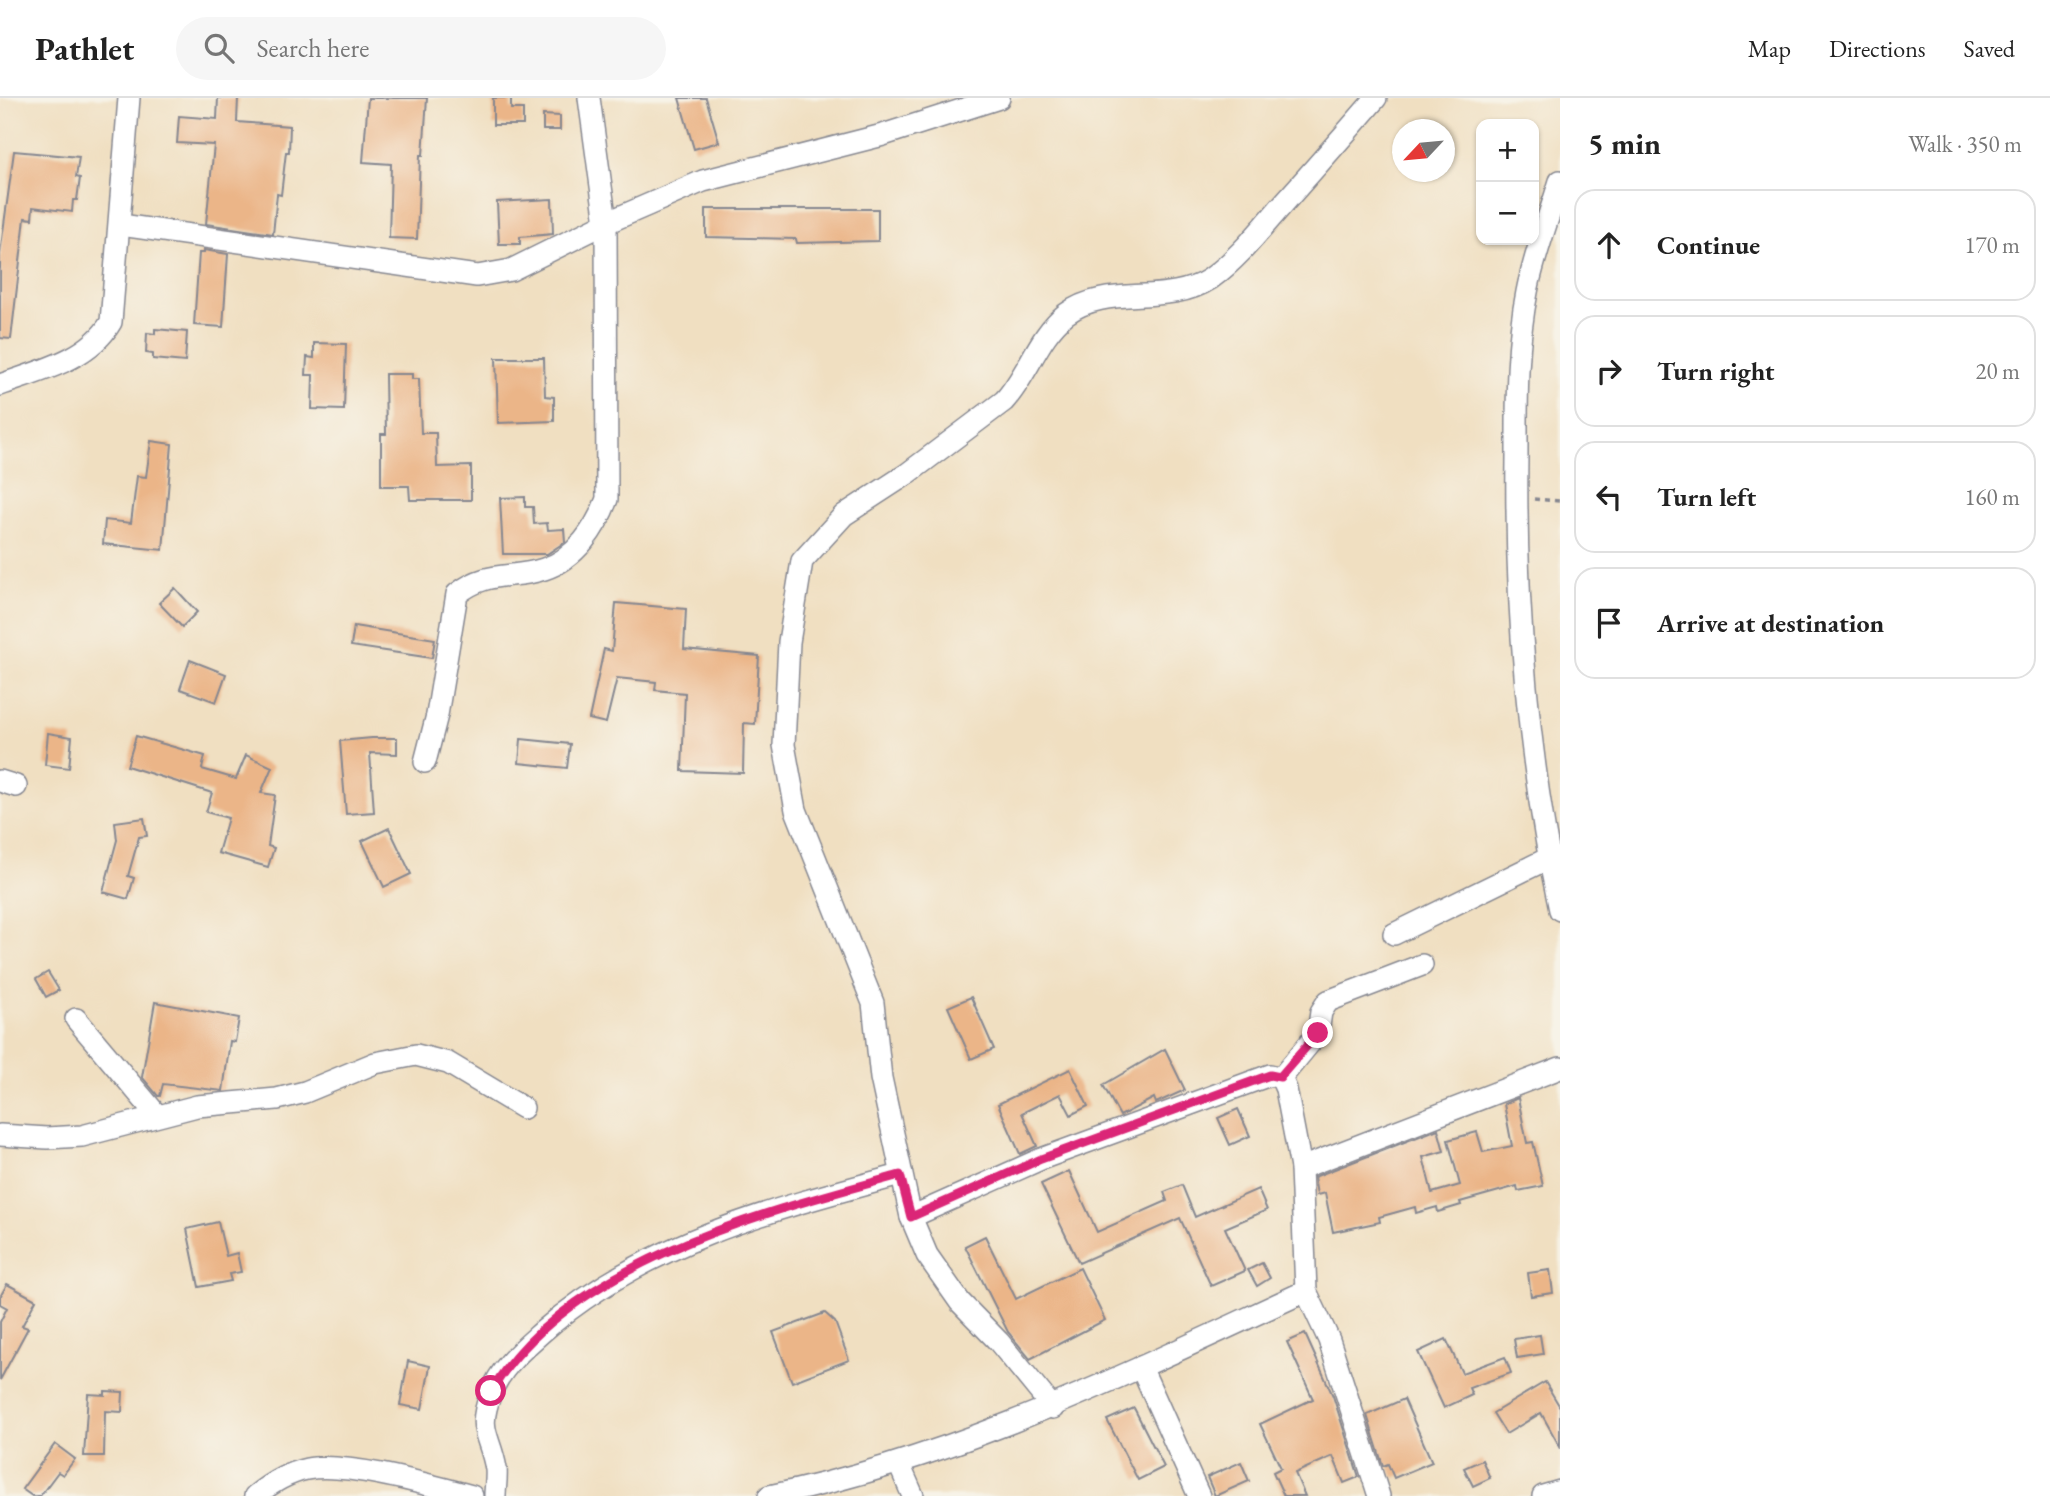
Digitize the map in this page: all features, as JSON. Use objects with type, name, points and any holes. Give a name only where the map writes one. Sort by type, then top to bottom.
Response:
[{"type":"street","points":[[0,385],[87,351],[102,337],[111,322],[121,225],[129,98]]},
{"type":"street","points":[[425,762],[437,715],[457,594],[484,577],[543,570],[562,562],[598,523],[607,499],[606,223],[589,98]]},
{"type":"street","points":[[121,225],[307,254],[477,276],[511,270],[606,223],[703,181],[883,135],[999,98]]},
{"type":"street","points":[[1053,1408],[999,1342],[960,1302],[927,1255],[911,1217],[881,1078],[873,1003],[796,810],[784,745],[789,642],[802,561],[844,516],[907,474],[1004,401],[1017,387],[1049,333],[1067,314],[1093,302],[1191,288],[1209,279],[1240,254],[1376,98]]},
{"type":"street","points":[[1560,181],[1527,293],[1517,390],[1516,498],[1521,639],[1549,858],[1560,910]]},
{"type":"street","points":[[1394,934],[1549,858]]},
{"type":"street","points":[[1280,1077],[1318,1033],[1321,1012],[1328,1001],[1422,965]]},
{"type":"street","points":[[76,1019],[156,1114]]},
{"type":"street","points":[[0,1135],[47,1138],[82,1136],[156,1114],[236,1100],[277,1099],[296,1095],[375,1063],[416,1055],[448,1063],[523,1108]]},
{"type":"street","points":[[1301,1168],[1560,1068]]},
{"type":"street","points":[[911,1217],[1041,1159],[1270,1075],[1280,1077]]},
{"type":"street","points":[[1280,1077],[1286,1089],[1301,1168],[1306,1291],[1329,1340],[1379,1496]]},
{"type":"street","points":[[495,1496],[496,1470],[482,1424],[491,1391],[508,1362],[568,1310],[635,1266],[744,1219],[900,1175]]},
{"type":"street","points":[[769,1496],[899,1464],[1053,1408],[1306,1291]]},
{"type":"street","points":[[1141,1367],[1199,1496]]},
{"type":"street","points":[[899,1464],[913,1496]]},
{"type":"street","points":[[255,1496],[270,1483],[311,1468],[353,1471],[472,1496]]},
{"type":"street","points":[[1543,1496],[1560,1491]]},
{"type":"building","points":[[218,98],[238,98],[237,122],[290,126],[289,152],[286,152],[281,195],[277,194],[273,234],[206,224],[214,145],[177,143],[179,116],[217,119]]},
{"type":"building","points":[[368,98],[427,98],[423,155],[420,155],[417,239],[389,238],[391,164],[363,162]]},
{"type":"building","points":[[493,98],[511,98],[511,109],[523,109],[523,125],[493,125]]},
{"type":"building","points":[[679,98],[706,98],[719,142],[694,149]]},
{"type":"building","points":[[543,115],[560,116],[560,130],[543,130]]},
{"type":"building","points":[[14,151],[79,157],[76,177],[80,178],[77,200],[73,200],[72,212],[33,207],[32,219],[25,218],[11,339],[0,338],[0,254]]},
{"type":"building","points":[[552,199],[553,234],[520,237],[520,244],[499,244],[497,202]]},
{"type":"building","points":[[706,209],[878,209],[878,241],[797,243],[796,239],[706,237]]},
{"type":"building","points":[[204,250],[228,254],[223,327],[194,325],[199,253],[204,253]]},
{"type":"building","points":[[155,329],[187,332],[185,362],[153,359],[153,354],[146,353],[147,333],[155,334]]},
{"type":"building","points":[[314,343],[346,344],[344,410],[312,409],[313,375],[306,375],[307,357],[314,358]]},
{"type":"building","points":[[496,358],[544,358],[545,396],[554,397],[554,421],[498,423]]},
{"type":"building","points":[[385,374],[412,374],[412,379],[419,379],[421,433],[436,433],[437,467],[471,466],[471,500],[410,500],[409,486],[381,486],[381,434],[386,434]]},
{"type":"building","points":[[151,441],[172,444],[163,550],[103,544],[105,520],[131,523],[137,476],[146,477]]},
{"type":"building","points":[[525,497],[525,507],[533,507],[534,524],[547,523],[548,530],[564,529],[565,542],[547,554],[503,554],[500,498]]},
{"type":"building","points":[[175,588],[197,612],[182,627],[159,603]]},
{"type":"building","points":[[616,603],[686,609],[684,649],[759,656],[755,724],[744,723],[743,773],[682,771],[685,693],[655,690],[656,682],[617,678],[606,723],[589,719],[604,649],[612,651]]},
{"type":"building","points":[[354,626],[435,639],[432,658],[351,646]]},
{"type":"building","points":[[190,660],[226,674],[216,702],[180,689]]},
{"type":"building","points":[[48,733],[72,737],[69,768],[45,765]]},
{"type":"building","points":[[136,736],[205,756],[202,769],[236,779],[246,755],[272,767],[261,793],[275,795],[268,846],[274,848],[268,867],[218,853],[228,818],[206,812],[212,793],[127,766]]},
{"type":"building","points":[[397,738],[397,754],[370,753],[374,812],[346,814],[340,741]]},
{"type":"building","points":[[521,739],[570,744],[567,768],[519,763]]},
{"type":"building","points":[[144,818],[147,836],[139,837],[128,876],[134,878],[128,899],[103,892],[117,840],[115,822]]},
{"type":"building","points":[[389,828],[411,874],[384,887],[362,841]]},
{"type":"building","points":[[48,972],[59,990],[46,997],[36,979]]},
{"type":"building","points":[[971,997],[994,1049],[971,1059],[948,1007]]},
{"type":"building","points":[[155,1002],[239,1018],[235,1042],[230,1041],[223,1091],[163,1084],[158,1096],[142,1077]]},
{"type":"building","points":[[1165,1049],[1185,1090],[1156,1103],[1154,1098],[1120,1116],[1103,1085]]},
{"type":"building","points":[[1070,1069],[1088,1106],[1071,1115],[1060,1094],[1022,1113],[1037,1146],[1020,1154],[998,1104]]},
{"type":"building","points":[[1518,1098],[1527,1143],[1533,1142],[1543,1186],[1518,1191],[1517,1186],[1460,1202],[1461,1205],[1438,1212],[1437,1207],[1416,1213],[1415,1207],[1379,1217],[1380,1222],[1333,1232],[1325,1193],[1317,1195],[1314,1177],[1438,1129],[1444,1151],[1423,1157],[1432,1193],[1460,1185],[1448,1140],[1477,1132],[1483,1152],[1512,1146],[1504,1104]]},
{"type":"building","points":[[1238,1109],[1250,1136],[1230,1145],[1218,1118]]},
{"type":"building","points":[[1069,1171],[1097,1232],[1167,1201],[1164,1192],[1182,1185],[1195,1217],[1258,1189],[1267,1210],[1225,1228],[1245,1271],[1211,1286],[1180,1218],[1079,1263],[1041,1184]]},
{"type":"building","points":[[218,1222],[226,1256],[237,1253],[241,1272],[229,1274],[231,1281],[199,1287],[187,1229]]},
{"type":"building","points":[[985,1236],[1016,1299],[1080,1268],[1105,1320],[1030,1359],[1008,1332],[965,1246]]},
{"type":"building","points":[[1262,1263],[1270,1278],[1257,1286],[1248,1270]]},
{"type":"building","points":[[1550,1270],[1553,1293],[1531,1296],[1528,1273]]},
{"type":"building","points":[[7,1284],[36,1300],[22,1326],[28,1328],[0,1380],[0,1322],[7,1308],[0,1304],[0,1297]]},
{"type":"building","points":[[825,1313],[835,1322],[849,1360],[792,1382],[773,1332]]},
{"type":"building","points":[[1305,1334],[1333,1396],[1359,1477],[1344,1483],[1333,1456],[1295,1473],[1305,1496],[1284,1496],[1273,1472],[1281,1468],[1260,1424],[1313,1399],[1287,1342]]},
{"type":"building","points":[[1540,1335],[1543,1354],[1517,1358],[1514,1339]]},
{"type":"building","points":[[1446,1339],[1462,1373],[1505,1357],[1511,1373],[1469,1388],[1472,1395],[1444,1408],[1418,1352]]},
{"type":"building","points":[[408,1361],[430,1366],[422,1409],[400,1405]]},
{"type":"building","points":[[1545,1382],[1560,1407],[1560,1447],[1541,1413],[1506,1434],[1493,1413]]},
{"type":"building","points":[[105,1391],[123,1392],[122,1412],[105,1411],[104,1456],[84,1456],[88,1394],[105,1395]]},
{"type":"building","points":[[1404,1399],[1432,1462],[1394,1478],[1388,1464],[1383,1466],[1367,1415]]},
{"type":"building","points":[[1134,1408],[1164,1467],[1138,1480],[1107,1420]]},
{"type":"building","points":[[55,1444],[75,1459],[63,1475],[58,1472],[40,1496],[32,1496],[22,1489]]},
{"type":"building","points":[[1482,1460],[1490,1478],[1473,1486],[1464,1468]]},
{"type":"building","points":[[1241,1462],[1249,1481],[1215,1496],[1207,1477]]},
{"type":"route","points":[[491,1391],[508,1362],[568,1310],[635,1266],[744,1219],[900,1175],[911,1217],[1041,1159],[1270,1075],[1280,1077],[1318,1033]]}]
